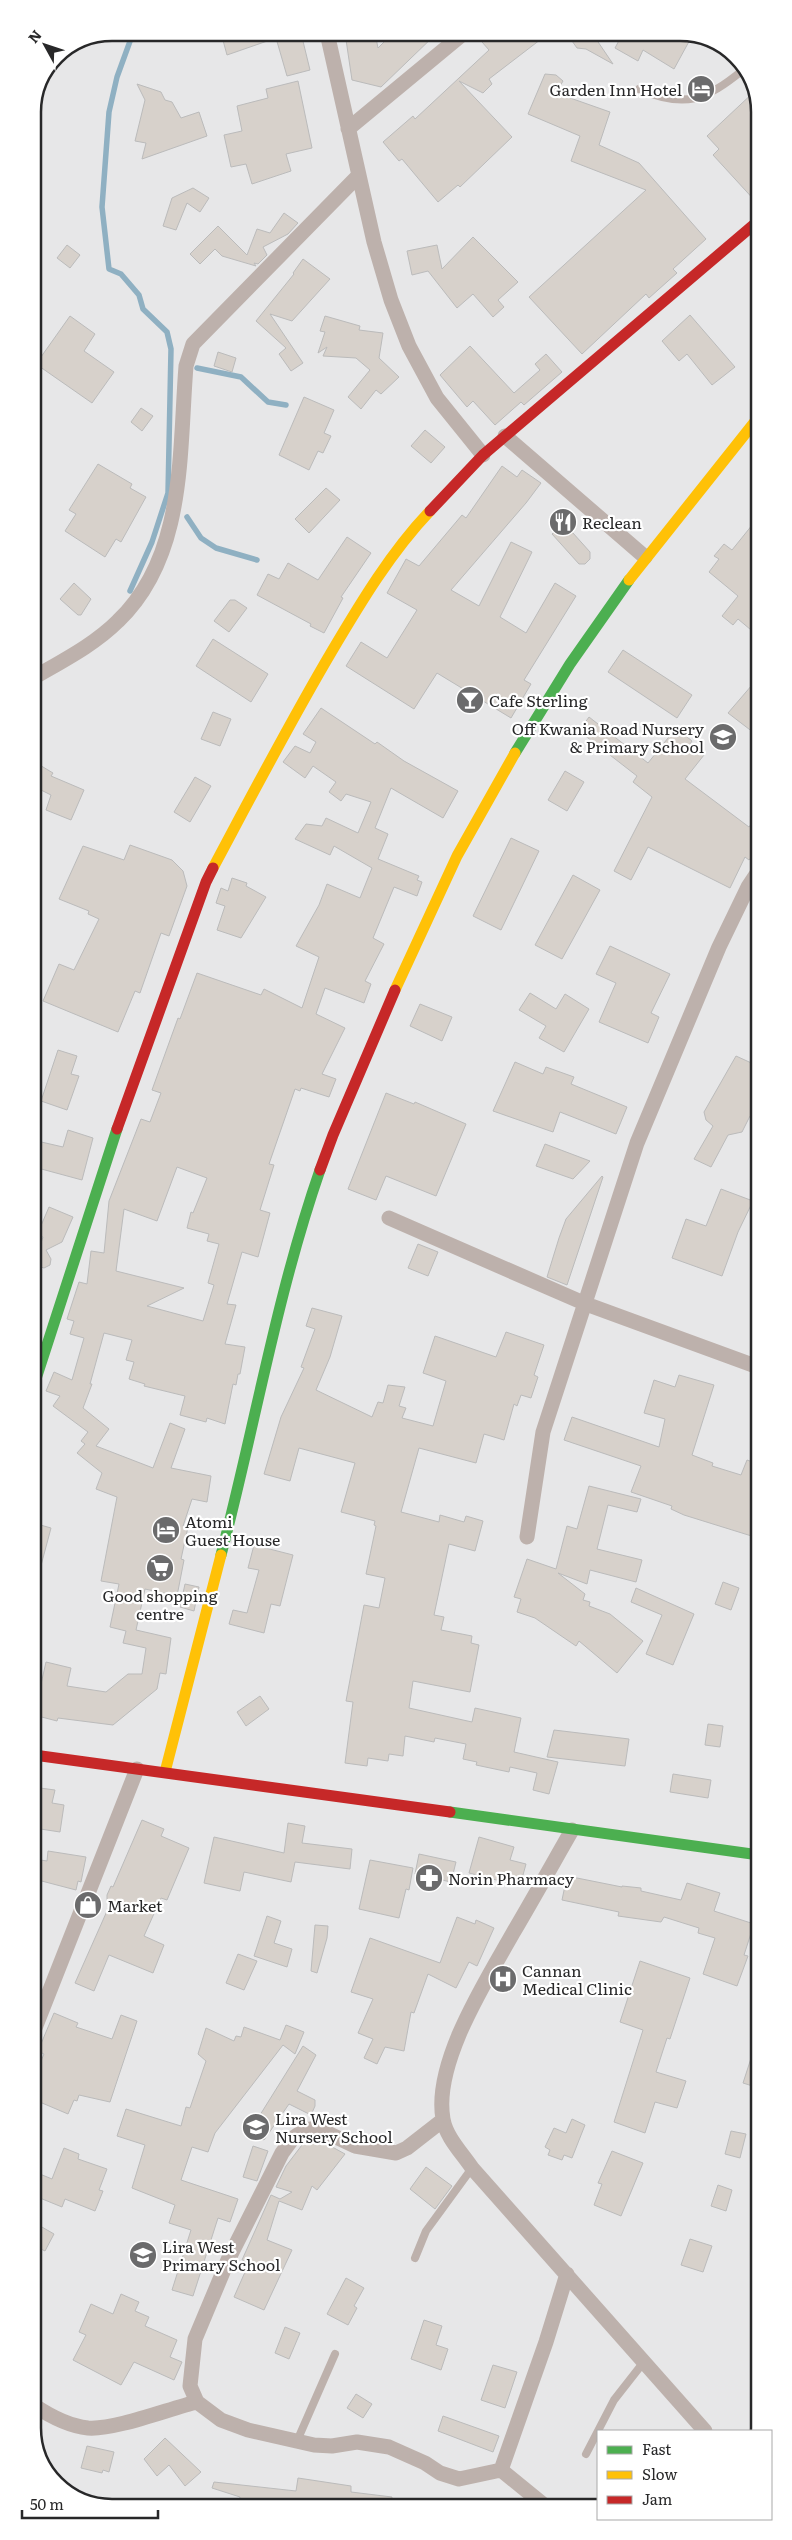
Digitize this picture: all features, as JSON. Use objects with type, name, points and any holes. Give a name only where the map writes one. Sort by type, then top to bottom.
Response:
[{"type":"street","points":[[329,41],[348,130],[381,267],[391,300],[409,346],[437,398],[483,455]]},
{"type":"street","points":[[348,130],[454,41]]},
{"type":"street","points":[[41,673],[92,642],[118,621],[137,600],[153,574],[165,548],[174,513],[186,366],[193,344],[359,174]]},
{"type":"street","points":[[41,1363],[97,1186],[206,882],[299,707],[364,597],[417,525],[483,455],[751,227]]},
{"type":"street","points":[[165,1772],[228,1529],[276,1314],[298,1234],[333,1135],[457,856],[510,760],[570,664],[645,557],[751,434]]},
{"type":"street","points":[[505,436],[645,557]]},
{"type":"street","points":[[527,1537],[543,1432],[586,1304],[636,1143],[719,947],[751,882]]},
{"type":"street","points":[[389,1218],[586,1304],[751,1364]]},
{"type":"street","points":[[41,1756],[751,1854]]},
{"type":"street","points":[[41,2013],[137,1769]]},
{"type":"street","points":[[572,1830],[499,1958],[458,2036],[445,2076],[441,2098],[443,2120],[449,2135],[472,2168],[567,2274],[642,2363],[704,2430]]},
{"type":"street","points":[[443,2120],[407,2148],[396,2153],[355,2146],[317,2128],[305,2130],[293,2138],[282,2153],[232,2252],[195,2340],[189,2375],[190,2386],[196,2402],[221,2420],[248,2430],[297,2441],[332,2446],[357,2442],[389,2447],[425,2463],[440,2473],[459,2479],[500,2470]]},
{"type":"street","points":[[500,2470],[546,2342],[567,2274]]},
{"type":"street","points":[[41,2410],[53,2418],[88,2428],[116,2424],[196,2402]]},
{"type":"street","points":[[500,2470],[535,2499]]},
{"type":"lane","points":[[640,89],[666,100],[688,100],[711,94],[739,74]]},
{"type":"lane","points":[[415,2258],[426,2231],[472,2168]]},
{"type":"lane","points":[[297,2441],[335,2354]]},
{"type":"lane","points":[[598,2430],[614,2400],[642,2363]]},
{"type":"lane","points":[[586,2454],[597,2433]]},
{"type":"building","points":[[223,41],[267,41],[227,55]]},
{"type":"building","points":[[277,41],[303,41],[310,70],[287,76]]},
{"type":"building","points":[[346,41],[377,41],[378,48],[385,41],[429,41],[381,87],[352,80]]},
{"type":"building","points":[[539,41],[489,79],[492,84],[483,93],[459,81],[512,137],[460,187],[458,185],[438,202],[402,159],[399,161],[383,142],[413,116],[415,119],[489,50],[482,42]]},
{"type":"building","points":[[572,41],[597,41],[613,64],[586,49],[577,48]]},
{"type":"building","points":[[619,41],[689,42],[674,69],[643,50],[638,61],[615,48]]},
{"type":"building","points":[[545,74],[556,75],[563,81],[556,93],[610,112],[599,145],[639,163],[706,239],[673,269],[677,273],[649,298],[646,294],[582,354],[529,297],[646,190],[571,161],[580,136],[528,114]]},
{"type":"building","points":[[298,81],[312,148],[286,154],[291,171],[252,184],[246,164],[231,167],[224,135],[242,131],[237,106],[268,98],[266,89]]},
{"type":"building","points":[[137,84],[161,92],[165,100],[172,102],[181,118],[199,112],[207,136],[142,159],[146,143],[135,141],[145,100]]},
{"type":"building","points":[[749,97],[751,112],[751,196],[713,155],[719,149],[707,136]]},
{"type":"building","points":[[193,188],[209,198],[200,212],[187,203],[176,230],[163,226],[172,198]]},
{"type":"building","points":[[284,213],[298,223],[288,234],[263,247],[267,255],[258,264],[254,263],[256,266],[222,256],[215,249],[200,264],[190,254],[218,226],[247,255],[257,229],[270,233]]},
{"type":"building","points":[[473,237],[518,282],[498,300],[504,307],[493,317],[473,294],[457,308],[428,271],[412,275],[407,251],[437,245],[442,269]]},
{"type":"building","points":[[67,245],[80,255],[70,268],[57,258]]},
{"type":"building","points":[[303,259],[330,279],[292,321],[270,314],[303,363],[291,371],[279,354],[286,348],[256,321],[294,274]]},
{"type":"building","points":[[690,315],[735,367],[712,385],[687,354],[679,361],[662,341]]},
{"type":"building","points":[[70,316],[95,334],[84,351],[114,372],[92,403],[41,367],[41,357]]},
{"type":"building","points":[[325,316],[360,326],[359,330],[383,333],[379,358],[399,377],[381,394],[376,390],[361,409],[348,397],[370,370],[356,358],[323,356],[327,347],[318,353],[325,332],[320,331]]},
{"type":"building","points":[[470,346],[514,393],[540,370],[535,364],[546,354],[562,372],[524,405],[521,402],[495,425],[473,401],[467,407],[440,375]]},
{"type":"building","points":[[218,352],[236,358],[232,372],[214,366]]},
{"type":"building","points":[[304,397],[334,410],[324,433],[331,436],[323,453],[318,451],[309,470],[279,455]]},
{"type":"building","points":[[141,408],[153,416],[142,431],[131,422]]},
{"type":"building","points":[[425,430],[445,447],[431,463],[411,446]]},
{"type":"building","points":[[98,464],[132,484],[130,488],[146,497],[121,542],[116,539],[105,557],[65,531],[76,514],[69,510]]},
{"type":"building","points":[[502,466],[517,477],[522,470],[541,483],[451,590],[479,606],[511,542],[532,552],[500,617],[526,633],[555,583],[576,596],[524,680],[531,684],[511,718],[437,673],[414,709],[346,666],[361,642],[387,658],[417,610],[387,593],[406,559],[419,566],[462,515],[466,518]]},
{"type":"building","points":[[326,488],[340,500],[309,533],[295,519]]},
{"type":"building","points":[[564,523],[590,552],[590,559],[585,564],[579,564],[552,534]]},
{"type":"building","points":[[751,526],[751,630],[738,619],[733,625],[722,616],[738,596],[709,572],[719,559],[714,556],[724,544],[732,550]]},
{"type":"building","points":[[347,537],[371,553],[341,597],[343,598],[324,633],[257,595],[268,574],[279,579],[288,563],[318,580]]},
{"type":"building","points":[[74,583],[91,599],[81,615],[78,615],[60,599]]},
{"type":"building","points":[[230,600],[235,600],[247,608],[229,632],[214,621]]},
{"type":"building","points":[[213,639],[268,674],[251,702],[196,666]]},
{"type":"building","points":[[623,650],[692,695],[677,718],[608,672]]},
{"type":"building","points":[[751,686],[751,731],[728,713]]},
{"type":"building","points":[[321,708],[375,744],[377,742],[404,761],[458,791],[443,818],[391,788],[375,828],[388,834],[378,859],[419,876],[417,880],[422,882],[417,896],[394,887],[373,938],[384,944],[365,981],[371,984],[364,1003],[325,988],[316,1014],[345,1028],[322,1074],[336,1079],[329,1097],[301,1088],[300,1091],[295,1089],[269,1164],[274,1165],[260,1210],[270,1213],[258,1257],[242,1252],[227,1304],[236,1305],[225,1344],[245,1347],[240,1374],[238,1374],[236,1385],[233,1384],[225,1424],[207,1418],[206,1422],[180,1415],[185,1396],[144,1386],[145,1384],[129,1379],[134,1362],[126,1360],[132,1340],[104,1333],[90,1384],[92,1384],[83,1408],[109,1429],[96,1446],[153,1468],[170,1423],[185,1429],[171,1468],[211,1476],[207,1502],[192,1499],[183,1526],[188,1527],[181,1559],[184,1560],[177,1596],[145,1589],[136,1630],[171,1638],[166,1674],[160,1673],[157,1689],[113,1725],[58,1718],[57,1721],[41,1717],[41,1684],[46,1662],[71,1668],[67,1686],[106,1692],[128,1674],[142,1674],[146,1648],[123,1643],[126,1631],[110,1627],[119,1584],[101,1581],[117,1497],[96,1489],[102,1473],[77,1453],[85,1444],[81,1441],[88,1432],[53,1406],[60,1396],[46,1391],[54,1372],[72,1380],[84,1338],[70,1334],[74,1321],[67,1319],[79,1282],[87,1284],[91,1251],[104,1253],[109,1201],[141,1119],[150,1122],[161,1093],[152,1090],[178,1018],[180,1019],[197,973],[261,995],[264,989],[302,1008],[319,957],[296,946],[319,905],[327,884],[360,898],[372,868],[334,846],[330,855],[295,839],[306,824],[322,826],[326,818],[358,833],[371,802],[346,794],[341,801],[329,792],[336,782],[313,766],[305,778],[283,762],[295,746],[310,753],[316,742],[303,734]],"holes":[[[177,1167],[207,1178],[193,1213],[191,1212],[187,1228],[209,1234],[207,1241],[219,1244],[208,1283],[214,1285],[203,1321],[147,1306],[184,1288],[116,1271],[124,1209],[157,1221]]]},
{"type":"building","points":[[213,712],[231,719],[220,746],[201,739]]},
{"type":"building","points":[[589,717],[648,763],[676,728],[692,741],[690,744],[704,755],[685,779],[749,827],[751,824],[751,858],[749,860],[745,857],[730,888],[648,847],[631,880],[614,871],[652,797],[633,782],[637,776],[579,731]]},
{"type":"building","points":[[41,766],[53,773],[51,776],[84,790],[71,820],[46,810],[51,795],[41,790]]},
{"type":"building","points":[[565,771],[584,782],[567,811],[548,800]]},
{"type":"building","points":[[195,777],[211,786],[190,822],[174,812]]},
{"type":"building","points":[[511,838],[539,851],[501,930],[473,916]]},
{"type":"building","points":[[130,845],[172,860],[183,871],[187,886],[169,936],[161,933],[140,993],[135,991],[118,1032],[43,1001],[59,964],[74,970],[99,919],[88,914],[89,911],[59,899],[83,846],[124,860]]},
{"type":"building","points":[[573,875],[600,890],[562,959],[535,945]]},
{"type":"building","points":[[232,878],[247,883],[246,886],[266,897],[241,938],[217,930],[225,906],[216,903],[221,888],[228,891]]},
{"type":"building","points":[[610,946],[670,974],[651,1013],[659,1017],[648,1043],[599,1022],[616,983],[596,974]]},
{"type":"building","points":[[530,993],[556,1009],[565,994],[589,1009],[564,1052],[539,1038],[546,1026],[519,1010]]},
{"type":"building","points":[[420,1004],[452,1017],[442,1041],[410,1026]]},
{"type":"building","points":[[58,1050],[77,1056],[71,1074],[79,1076],[67,1110],[41,1101]]},
{"type":"building","points":[[736,1056],[751,1063],[751,1116],[742,1132],[728,1135],[711,1167],[694,1159],[713,1126],[706,1120],[704,1112]]},
{"type":"building","points":[[515,1062],[543,1074],[546,1067],[574,1077],[571,1084],[627,1107],[616,1134],[560,1112],[553,1132],[493,1111]]},
{"type":"building","points":[[386,1093],[414,1104],[415,1102],[466,1124],[436,1196],[386,1176],[376,1200],[348,1189]]},
{"type":"building","points":[[68,1130],[93,1138],[82,1180],[41,1169],[41,1142],[63,1147]]},
{"type":"building","points":[[545,1144],[590,1161],[573,1179],[536,1166]]},
{"type":"building","points":[[602,1176],[567,1285],[547,1277],[566,1219]]},
{"type":"building","points":[[721,1189],[751,1200],[751,1205],[738,1232],[722,1276],[672,1258],[686,1219],[706,1226]]},
{"type":"building","points":[[49,1207],[73,1217],[62,1242],[46,1250],[51,1259],[50,1265],[44,1268],[41,1267],[41,1243],[43,1237],[41,1236],[41,1226]]},
{"type":"building","points":[[418,1244],[438,1252],[428,1276],[408,1268]]},
{"type":"building","points":[[312,1308],[342,1316],[330,1357],[316,1390],[372,1417],[378,1402],[383,1403],[388,1385],[405,1387],[399,1406],[406,1408],[402,1418],[433,1426],[446,1381],[423,1373],[435,1336],[496,1357],[506,1332],[544,1345],[534,1375],[538,1377],[531,1398],[521,1395],[517,1406],[514,1404],[504,1440],[484,1434],[476,1463],[419,1448],[401,1512],[439,1522],[440,1515],[464,1522],[466,1516],[483,1521],[475,1551],[449,1544],[434,1615],[444,1617],[441,1630],[472,1636],[471,1643],[479,1645],[470,1692],[413,1681],[409,1708],[472,1722],[475,1708],[521,1718],[514,1752],[558,1762],[549,1794],[533,1790],[537,1773],[510,1767],[509,1772],[476,1765],[477,1762],[463,1759],[466,1744],[435,1738],[434,1742],[405,1736],[403,1756],[389,1754],[388,1761],[368,1758],[367,1766],[345,1763],[353,1702],[346,1701],[364,1605],[379,1608],[385,1578],[366,1574],[376,1526],[374,1525],[375,1521],[341,1512],[355,1463],[299,1448],[290,1481],[264,1474],[281,1417],[304,1368],[301,1367],[315,1329],[306,1326]]},
{"type":"building","points":[[679,1375],[714,1385],[692,1455],[713,1463],[712,1466],[741,1475],[747,1460],[751,1461],[751,1536],[684,1515],[671,1509],[672,1506],[631,1492],[641,1466],[564,1440],[572,1417],[659,1447],[665,1419],[644,1413],[654,1380],[675,1387]]},
{"type":"building","points":[[589,1486],[641,1499],[637,1512],[608,1505],[597,1549],[642,1560],[636,1582],[590,1570],[587,1584],[558,1573],[585,1594],[583,1600],[590,1602],[589,1606],[610,1614],[643,1641],[617,1673],[579,1641],[576,1646],[535,1618],[517,1612],[521,1599],[514,1597],[527,1559],[556,1569],[567,1526],[577,1529]]},
{"type":"building","points":[[41,1525],[51,1528],[41,1566]]},
{"type":"building","points":[[254,1545],[293,1555],[280,1606],[271,1604],[264,1633],[229,1624],[233,1610],[247,1613],[259,1570],[248,1568]]},
{"type":"building","points":[[723,1582],[739,1588],[731,1610],[715,1604]]},
{"type":"building","points":[[185,1584],[199,1587],[194,1611],[180,1607]]},
{"type":"building","points":[[636,1588],[694,1614],[673,1665],[646,1654],[662,1615],[631,1602]]},
{"type":"building","points":[[260,1696],[269,1709],[246,1726],[237,1712]]},
{"type":"building","points":[[708,1724],[723,1726],[720,1747],[705,1745]]},
{"type":"building","points":[[554,1730],[629,1739],[625,1766],[547,1757]]},
{"type":"building","points":[[673,1774],[711,1780],[708,1798],[670,1792]]},
{"type":"building","points":[[41,1788],[55,1790],[52,1803],[64,1805],[60,1832],[41,1829]]},
{"type":"building","points":[[142,1820],[164,1829],[161,1836],[189,1848],[167,1900],[161,1898],[144,1936],[164,1945],[153,1973],[109,1955],[94,1991],[75,1983],[111,1902],[107,1901],[107,1895],[111,1886],[113,1887]]},
{"type":"building","points":[[288,1823],[305,1826],[302,1843],[352,1849],[350,1869],[295,1862],[291,1882],[244,1872],[240,1891],[204,1883],[214,1837],[284,1853]]},
{"type":"building","points":[[479,1837],[514,1847],[510,1860],[526,1864],[520,1886],[469,1873]]},
{"type":"building","points":[[48,1851],[86,1857],[81,1882],[78,1881],[76,1890],[41,1881],[41,1860],[47,1861]]},
{"type":"building","points":[[419,1854],[456,1862],[451,1882],[415,1874]]},
{"type":"building","points":[[370,1860],[413,1868],[409,1890],[406,1889],[399,1918],[359,1909]]},
{"type":"building","points":[[567,1876],[622,1887],[641,1888],[641,1891],[681,1900],[687,1883],[720,1893],[714,1911],[751,1923],[751,1933],[744,1955],[748,1956],[737,1986],[703,1974],[715,1938],[698,1933],[699,1928],[664,1917],[661,1922],[618,1916],[619,1912],[562,1900]]},
{"type":"building","points":[[267,1916],[281,1921],[274,1943],[292,1949],[287,1967],[254,1956]]},
{"type":"building","points":[[457,1917],[475,1924],[476,1920],[494,1928],[477,1966],[469,1962],[456,1988],[428,1974],[414,2013],[411,2012],[404,2051],[385,2047],[377,2064],[364,2058],[373,2039],[358,2033],[373,1999],[351,1992],[370,1938],[440,1963]]},
{"type":"building","points":[[315,1925],[328,1926],[327,1938],[317,1973],[311,1971]]},
{"type":"building","points":[[238,1954],[257,1961],[244,1990],[226,1983]]},
{"type":"building","points":[[640,1961],[690,1978],[670,2039],[667,2038],[656,2072],[686,2081],[677,2108],[655,2102],[645,2133],[614,2122],[643,2030],[620,2022]]},
{"type":"building","points":[[54,2013],[78,2023],[76,2027],[112,2039],[121,2015],[137,2021],[110,2102],[79,2095],[77,2101],[74,2100],[68,2114],[41,2103],[41,2061],[44,2054],[41,2052],[41,2044]]},
{"type":"building","points":[[286,2025],[304,2032],[295,2054],[283,2045],[215,2133],[208,2152],[192,2147],[181,2180],[238,2199],[230,2222],[218,2218],[193,2296],[172,2290],[191,2230],[169,2223],[175,2205],[132,2188],[145,2145],[117,2136],[126,2109],[181,2126],[186,2107],[190,2108],[206,2061],[198,2054],[206,2028],[234,2041],[236,2036],[241,2037],[244,2027],[280,2040]]},
{"type":"building","points":[[303,2046],[316,2055],[297,2091],[315,2100],[315,2106],[311,2115],[289,2104],[264,2140],[250,2131]]},
{"type":"building","points":[[751,2058],[751,2086],[743,2083]]},
{"type":"building","points":[[572,2119],[585,2125],[572,2158],[564,2155],[562,2160],[548,2155],[550,2150],[545,2147],[554,2128],[566,2133]]},
{"type":"building","points":[[731,2131],[746,2134],[740,2158],[725,2154]]},
{"type":"building","points":[[316,2138],[345,2154],[317,2190],[312,2186],[302,2210],[279,2201],[267,2240],[292,2250],[264,2310],[234,2297],[249,2263],[242,2260],[271,2195],[280,2199],[292,2192],[276,2187],[286,2166],[305,2141]]},
{"type":"building","points":[[253,2146],[268,2151],[257,2181],[243,2177]]},
{"type":"building","points":[[64,2148],[79,2154],[78,2159],[107,2169],[99,2190],[103,2191],[95,2211],[65,2199],[62,2207],[41,2198],[41,2174],[52,2179]]},
{"type":"building","points":[[612,2151],[643,2163],[621,2216],[594,2205],[602,2184],[598,2183]]},
{"type":"building","points":[[426,2167],[452,2186],[435,2209],[410,2189]]},
{"type":"building","points":[[718,2185],[732,2190],[726,2211],[711,2206]]},
{"type":"building","points":[[41,2226],[54,2234],[45,2251],[41,2249]]},
{"type":"building","points":[[690,2239],[712,2246],[703,2272],[681,2265]]},
{"type":"building","points":[[346,2278],[364,2288],[354,2306],[357,2308],[348,2325],[327,2314]]},
{"type":"building","points":[[121,2294],[139,2302],[135,2311],[149,2317],[145,2326],[177,2340],[170,2357],[182,2362],[174,2380],[134,2362],[121,2385],[73,2360],[86,2335],[79,2332],[91,2304],[113,2314]]},
{"type":"building","points":[[424,2320],[442,2326],[436,2345],[448,2349],[441,2370],[411,2359]]},
{"type":"building","points":[[285,2327],[300,2333],[289,2359],[275,2353]]},
{"type":"building","points":[[493,2365],[517,2372],[505,2408],[481,2400]]},
{"type":"building","points":[[356,2394],[372,2404],[363,2418],[347,2408]]},
{"type":"building","points":[[443,2416],[499,2436],[493,2452],[438,2431]]},
{"type":"building","points":[[165,2438],[201,2472],[185,2486],[169,2465],[157,2476],[144,2459]]},
{"type":"building","points":[[87,2446],[114,2452],[109,2472],[103,2470],[102,2473],[81,2468]]},
{"type":"building","points":[[298,2478],[351,2486],[351,2492],[392,2497],[392,2499],[240,2499],[240,2497],[212,2488],[214,2482],[296,2491]]},
{"type":"waterway","points":[[130,41],[117,77],[109,112],[102,207],[109,269],[121,274],[139,295],[143,309],[167,332],[171,349],[168,493],[152,542],[130,591]]},
{"type":"waterway","points":[[197,368],[241,377],[268,402],[286,405]]},
{"type":"waterway","points":[[187,517],[201,538],[216,548],[257,560]]},
{"type":"traffic: fast","points":[[515,753],[570,664],[629,580]]},
{"type":"traffic: fast","points":[[41,1363],[117,1129]]},
{"type":"traffic: fast","points":[[221,1555],[278,1314],[320,1170]]},
{"type":"traffic: fast","points":[[450,1812],[751,1854]]},
{"type":"traffic: slow","points":[[629,580],[751,427]]},
{"type":"traffic: slow","points":[[213,868],[271,759],[354,614],[402,543],[430,511]]},
{"type":"traffic: slow","points":[[395,990],[457,856],[515,753]]},
{"type":"traffic: slow","points":[[165,1772],[221,1555]]},
{"type":"traffic: jam","points":[[430,511],[483,455],[751,227]]},
{"type":"traffic: jam","points":[[117,1129],[206,882],[213,868]]},
{"type":"traffic: jam","points":[[320,1170],[395,990]]},
{"type":"traffic: jam","points":[[41,1756],[450,1812]]},
{"type":"place","name":"Garden Inn Hotel","points":[[701,89]]},
{"type":"place","name":"Reclean","points":[[563,522]]},
{"type":"place","name":"Cafe Sterling","points":[[470,700]]},
{"type":"place","name":"Off Kwania Road Nursery & Primary School","points":[[723,737]]},
{"type":"place","name":"Atomi Guest House","points":[[166,1530]]},
{"type":"place","name":"Good shopping centre","points":[[160,1568]]},
{"type":"place","name":"Norin Pharmacy","points":[[429,1878]]},
{"type":"place","name":"Market","points":[[88,1905]]},
{"type":"place","name":"Cannan Medical Clinic","points":[[503,1979]]},
{"type":"place","name":"Lira West Nursery School","points":[[256,2127]]},
{"type":"place","name":"Lira West Primary School","points":[[143,2255]]}]
